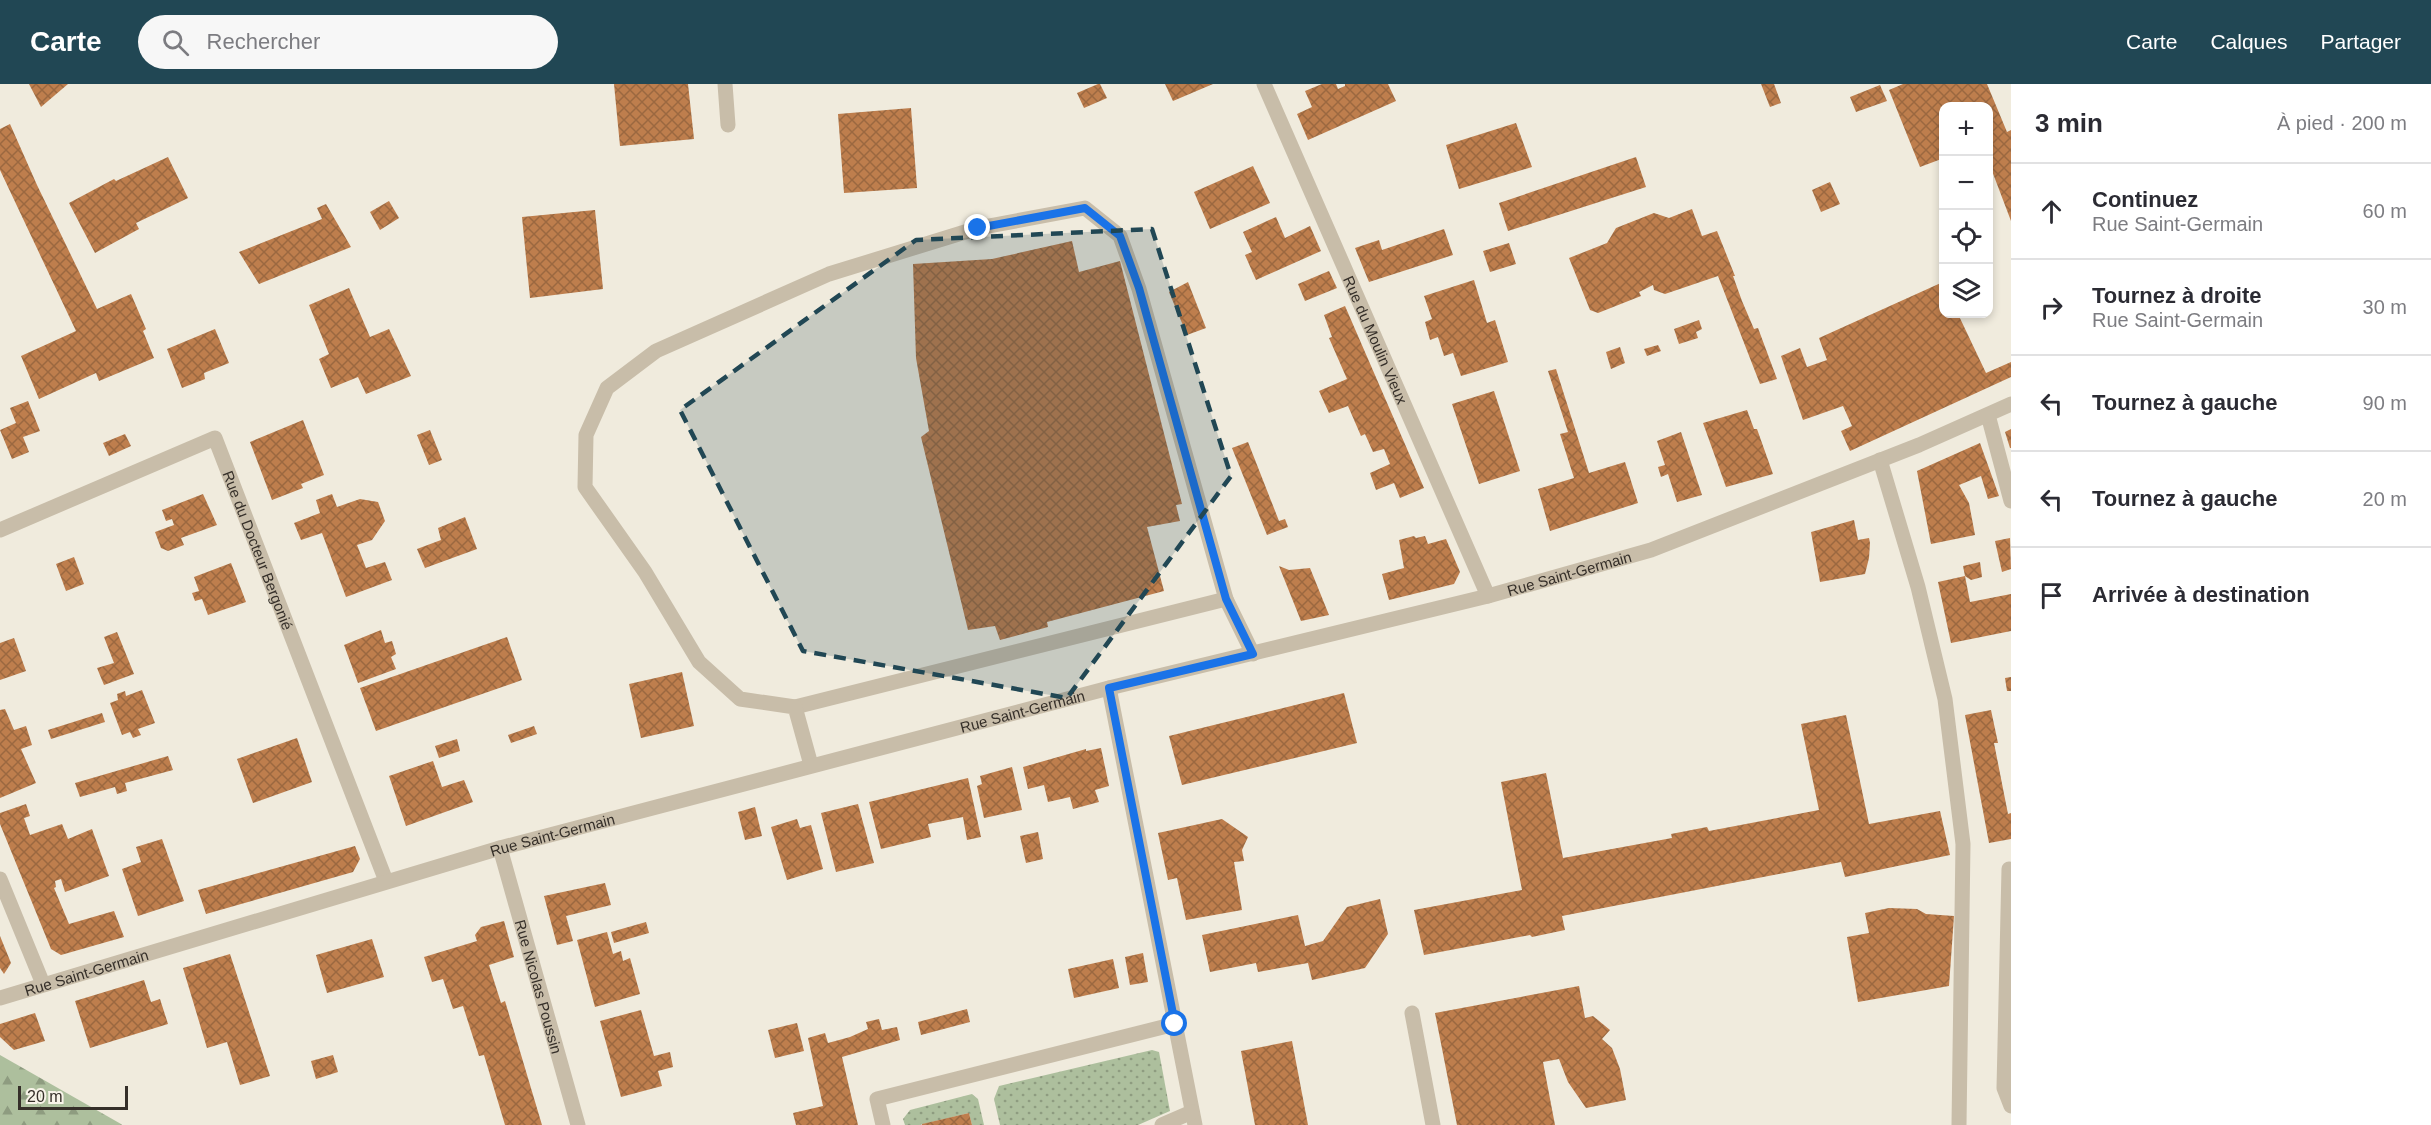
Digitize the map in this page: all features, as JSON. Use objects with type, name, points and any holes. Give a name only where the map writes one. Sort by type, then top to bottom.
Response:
[{"type":"street","points":[[725,84],[728,124]]},
{"type":"street","name":"Rue du Moulin Vieux","points":[[1264,84],[1488,596]]},
{"type":"street","points":[[1226,599],[795,707],[741,699],[699,662],[645,572],[585,487],[586,435],[607,388],[656,351],[829,274],[978,228],[1085,208],[1120,236],[1139,288],[1226,599],[1253,654]]},
{"type":"street","name":"Rue Saint-Germain","points":[[0,998],[500,848],[1109,688],[1253,654],[1307,638],[1488,596],[1651,550],[1880,460],[2011,404]]},
{"type":"street","points":[[1988,415],[2011,501]]},
{"type":"street","name":"Rue du Docteur Bergonié","points":[[0,530],[215,438],[387,881]]},
{"type":"street","points":[[1880,460],[1918,587],[1945,699],[1963,844],[1959,1125]]},
{"type":"street","points":[[1109,688],[1193,1119],[1162,1125]]},
{"type":"street","points":[[795,707],[811,765]]},
{"type":"street","name":"Rue Nicolas Poussin","points":[[500,848],[578,1125]]},
{"type":"street","points":[[2009,869],[2004,1088],[2011,1106]]},
{"type":"street","points":[[0,879],[43,984]]},
{"type":"street","points":[[1412,1013],[1433,1125]]},
{"type":"street","points":[[883,1125],[877,1099],[1175,1024]]},
{"type":"highlighted area","points":[[1152,229],[1231,476],[1067,698],[803,651],[680,410],[916,240]]},
{"type":"green space","points":[[1152,1050],[1159,1052],[1170,1111],[1138,1125],[1000,1125],[994,1099],[999,1086]]},
{"type":"green space","points":[[0,1055],[121,1124],[122,1125],[0,1125]]},
{"type":"green space","points":[[972,1094],[978,1099],[984,1125],[972,1125],[969,1113],[919,1125],[905,1125],[903,1119],[910,1110]]},
{"type":"building","points":[[29,84],[68,84],[41,107]]},
{"type":"building","points":[[614,84],[688,84],[694,139],[620,146]]},
{"type":"building","points":[[1098,84],[1107,98],[1084,108],[1077,93]]},
{"type":"building","points":[[1165,84],[1213,84],[1173,101]]},
{"type":"building","points":[[1322,84],[1336,84],[1338,89],[1345,84],[1388,84],[1396,101],[1308,140],[1297,114],[1312,107],[1305,91]]},
{"type":"building","points":[[1761,84],[1774,84],[1781,103],[1770,107]]},
{"type":"building","points":[[1903,84],[1987,84],[2007,132],[2011,130],[2011,221],[1993,174],[1993,102],[1939,102],[1939,160],[1920,167],[1889,90]]},
{"type":"building","points":[[1880,85],[1887,101],[1856,112],[1850,97]]},
{"type":"building","points":[[911,108],[917,188],[844,193],[838,114]]},
{"type":"building","points":[[1516,123],[1532,167],[1459,189],[1446,145]]},
{"type":"building","points":[[10,124],[97,309],[131,294],[146,329],[143,331],[154,358],[99,381],[96,373],[39,399],[21,356],[76,331],[0,170],[0,129]]},
{"type":"building","points":[[168,157],[188,198],[136,223],[139,229],[95,253],[69,203],[114,179],[116,181]]},
{"type":"building","points":[[1636,157],[1646,187],[1508,231],[1499,203]]},
{"type":"building","points":[[1253,166],[1270,203],[1210,229],[1194,192]]},
{"type":"building","points":[[1830,182],[1840,204],[1821,212],[1812,190]]},
{"type":"building","points":[[389,201],[399,218],[380,230],[370,212]]},
{"type":"building","points":[[326,204],[351,247],[259,284],[239,252],[322,219],[317,208]]},
{"type":"building","points":[[1692,209],[1702,236],[1717,231],[1735,276],[1733,276],[1742,301],[1754,329],[1758,328],[1777,379],[1760,384],[1718,276],[1665,294],[1654,290],[1653,285],[1639,292],[1641,296],[1598,313],[1590,310],[1569,258],[1607,243],[1616,228],[1654,213],[1669,218]]},
{"type":"building","points":[[595,210],[603,289],[530,298],[522,217]]},
{"type":"building","points":[[1276,217],[1285,238],[1310,226],[1321,251],[1256,280],[1245,255],[1252,252],[1243,232]]},
{"type":"building","points":[[1444,229],[1453,255],[1369,282],[1355,248],[1379,240],[1382,250]]},
{"type":"building","points":[[1072,241],[1079,272],[1120,261],[1182,504],[1176,505],[1180,521],[1147,527],[1164,591],[1047,622],[1048,627],[1000,640],[995,626],[968,630],[921,437],[929,431],[916,358],[913,264],[992,259]]},
{"type":"building","points":[[1509,243],[1516,264],[1490,272],[1483,251]]},
{"type":"building","points":[[1329,271],[1337,288],[1305,301],[1298,284]]},
{"type":"building","points":[[1474,280],[1487,323],[1495,320],[1508,362],[1461,376],[1453,353],[1444,356],[1438,337],[1430,340],[1425,322],[1432,319],[1424,296]]},
{"type":"building","points":[[1188,282],[1206,328],[1187,335],[1169,292]]},
{"type":"building","points":[[1939,284],[1939,318],[1960,318],[1986,373],[2011,362],[2011,377],[1850,451],[1841,431],[1852,426],[1843,406],[1803,420],[1781,356],[1800,348],[1807,367],[1827,360],[1819,338]]},
{"type":"building","points":[[349,288],[370,337],[389,329],[411,376],[366,394],[358,377],[331,388],[319,359],[329,354],[309,305]]},
{"type":"building","points":[[1345,306],[1424,488],[1400,498],[1394,483],[1376,490],[1370,473],[1390,464],[1384,449],[1373,452],[1365,434],[1361,436],[1348,406],[1329,413],[1319,391],[1347,379],[1329,338],[1332,337],[1324,315]]},
{"type":"building","points":[[1699,320],[1702,329],[1696,332],[1698,338],[1679,344],[1674,329]]},
{"type":"building","points":[[215,329],[229,363],[204,373],[205,379],[182,388],[167,349]]},
{"type":"building","points":[[1658,345],[1661,351],[1647,356],[1644,349]]},
{"type":"building","points":[[1620,347],[1625,363],[1611,369],[1606,352]]},
{"type":"building","points":[[1556,369],[1589,473],[1625,462],[1638,503],[1550,531],[1538,489],[1574,478],[1560,434],[1568,432],[1548,371]]},
{"type":"building","points":[[1494,391],[1520,471],[1479,484],[1452,404]]},
{"type":"building","points":[[28,401],[40,431],[23,437],[29,452],[12,459],[0,430],[16,423],[10,408]]},
{"type":"building","points":[[1747,410],[1754,429],[1757,429],[1773,474],[1726,487],[1703,423]]},
{"type":"building","points":[[303,420],[324,475],[301,484],[303,488],[272,500],[250,442]]},
{"type":"building","points":[[2011,429],[2011,448],[2010,448],[2005,432]]},
{"type":"building","points":[[430,430],[442,460],[429,465],[417,435]]},
{"type":"building","points":[[1681,432],[1702,495],[1677,502],[1668,474],[1661,477],[1658,467],[1665,465],[1657,441]]},
{"type":"building","points":[[125,434],[131,446],[109,456],[103,443]]},
{"type":"building","points":[[1248,442],[1279,521],[1285,519],[1288,527],[1267,535],[1232,448]]},
{"type":"building","points":[[1980,443],[1999,496],[1988,499],[1981,476],[1959,485],[1969,503],[1975,535],[1931,544],[1917,471]]},
{"type":"building","points":[[203,494],[217,525],[181,538],[184,545],[168,551],[161,548],[155,532],[174,525],[172,519],[166,521],[162,510]]},
{"type":"building","points":[[332,494],[337,507],[360,499],[378,502],[385,521],[372,540],[357,545],[366,568],[385,562],[392,580],[346,597],[322,533],[301,540],[294,523],[320,513],[316,500]]},
{"type":"building","points":[[465,517],[477,549],[425,568],[417,549],[441,540],[438,528]]},
{"type":"building","points":[[1854,520],[1858,540],[1869,538],[1869,558],[1865,574],[1820,582],[1811,532]]},
{"type":"building","points":[[1414,536],[1416,538],[1425,536],[1428,544],[1446,539],[1460,572],[1454,584],[1389,600],[1382,574],[1404,568],[1399,540]]},
{"type":"building","points":[[2010,538],[2011,569],[2002,572],[1995,541]]},
{"type":"building","points":[[74,557],[84,584],[66,591],[56,564]]},
{"type":"building","points":[[1980,562],[1982,577],[1971,580],[1965,576],[1963,566]]},
{"type":"building","points":[[231,563],[246,602],[208,615],[202,599],[195,601],[192,593],[199,591],[194,577]]},
{"type":"building","points":[[1279,566],[1289,570],[1310,568],[1329,615],[1301,621]]},
{"type":"building","points":[[1965,576],[1970,602],[2011,594],[2011,631],[1951,643],[1938,582]]},
{"type":"building","points":[[381,630],[385,643],[392,641],[396,654],[391,657],[396,669],[358,683],[344,645]]},
{"type":"building","points":[[117,632],[134,674],[104,685],[97,668],[114,663],[104,637]]},
{"type":"building","points":[[507,637],[522,680],[376,731],[360,688]]},
{"type":"building","points":[[14,638],[26,671],[0,680],[0,643]]},
{"type":"building","points":[[682,672],[694,726],[641,738],[629,684]]},
{"type":"building","points":[[2011,677],[2011,691],[2007,691],[2005,678]]},
{"type":"building","points":[[142,690],[155,723],[138,729],[141,735],[133,738],[130,732],[122,735],[110,703],[118,700],[117,694],[125,691],[126,696]]},
{"type":"building","points":[[1344,693],[1357,743],[1182,785],[1169,736]]},
{"type":"building","points":[[5,709],[14,730],[26,726],[32,745],[21,749],[36,783],[0,798],[0,710]]},
{"type":"building","points":[[1991,710],[1998,743],[1994,743],[2008,814],[2011,813],[2011,839],[1989,843],[1965,715]]},
{"type":"building","points":[[102,713],[105,722],[51,739],[48,730]]},
{"type":"building","points":[[1846,715],[1869,824],[1940,811],[1950,855],[1845,877],[1841,862],[1562,916],[1565,930],[1424,955],[1414,910],[1522,890],[1501,782],[1546,773],[1563,858],[1672,838],[1671,834],[1707,827],[1709,831],[1819,810],[1801,724]]},
{"type":"building","points":[[534,726],[537,734],[511,743],[508,735]]},
{"type":"building","points":[[297,738],[312,782],[253,803],[237,759]]},
{"type":"building","points":[[457,739],[460,751],[439,758],[435,746]]},
{"type":"building","points":[[1101,748],[1109,786],[1095,790],[1099,802],[1073,809],[1070,797],[1048,802],[1044,785],[1028,789],[1023,767],[1086,749],[1086,751]]},
{"type":"building","points":[[168,756],[173,770],[125,783],[127,791],[117,794],[115,787],[80,797],[75,783]]},
{"type":"building","points":[[433,761],[442,787],[464,780],[473,802],[406,826],[389,776]]},
{"type":"building","points":[[1012,767],[1022,810],[984,818],[977,786],[982,784],[980,776]]},
{"type":"building","points":[[968,778],[981,837],[967,840],[963,817],[928,824],[931,837],[881,849],[869,802]]},
{"type":"building","points":[[26,804],[30,816],[24,818],[30,835],[62,824],[68,839],[92,829],[109,876],[65,892],[61,879],[55,881],[56,887],[54,888],[69,924],[114,911],[124,937],[61,955],[51,949],[0,824],[0,813]]},
{"type":"building","points":[[858,804],[874,863],[836,872],[821,813]]},
{"type":"building","points":[[755,807],[762,836],[745,840],[738,812]]},
{"type":"building","points":[[797,819],[800,828],[811,825],[823,869],[787,880],[771,827]]},
{"type":"building","points":[[1222,819],[1248,837],[1242,850],[1244,861],[1234,862],[1242,910],[1186,920],[1177,878],[1168,880],[1158,833]]},
{"type":"building","points":[[1038,832],[1043,859],[1026,863],[1020,836]]},
{"type":"building","points":[[162,839],[184,901],[138,916],[122,869],[141,862],[136,847]]},
{"type":"building","points":[[355,846],[360,859],[353,872],[206,914],[198,890]]},
{"type":"building","points":[[605,883],[611,905],[566,916],[573,941],[557,945],[544,896]]},
{"type":"building","points":[[1380,899],[1388,934],[1365,968],[1312,980],[1308,963],[1258,972],[1256,963],[1210,972],[1202,935],[1298,915],[1305,946],[1323,941],[1347,907]]},
{"type":"building","points":[[1889,908],[1917,909],[1926,914],[1954,916],[1949,986],[1858,1002],[1847,937],[1869,933],[1865,913]]},
{"type":"building","points":[[504,921],[514,957],[489,965],[501,1003],[505,1001],[542,1125],[505,1125],[484,1055],[479,1056],[463,1006],[453,1009],[443,979],[432,982],[424,957],[477,941],[475,935],[481,927]]},
{"type":"building","points":[[646,922],[649,933],[614,943],[611,932]]},
{"type":"building","points":[[607,932],[613,954],[621,951],[623,961],[630,958],[640,994],[595,1007],[577,940]]},
{"type":"building","points":[[0,936],[11,963],[4,974],[0,968]]},
{"type":"building","points":[[372,939],[384,977],[327,993],[316,955]]},
{"type":"building","points":[[1143,953],[1148,982],[1130,985],[1125,957]]},
{"type":"building","points":[[230,954],[270,1076],[240,1085],[227,1042],[207,1048],[183,968]]},
{"type":"building","points":[[1113,959],[1119,988],[1074,998],[1068,969]]},
{"type":"building","points":[[144,980],[151,1002],[160,999],[168,1024],[90,1048],[75,1001]]},
{"type":"building","points":[[1579,986],[1585,1018],[1593,1016],[1610,1030],[1602,1039],[1612,1048],[1620,1069],[1626,1100],[1586,1108],[1568,1082],[1559,1059],[1543,1062],[1555,1125],[1457,1125],[1435,1013]]},
{"type":"building","points":[[967,1009],[970,1022],[921,1035],[918,1022]]},
{"type":"building","points":[[641,1010],[654,1056],[670,1052],[673,1067],[658,1071],[662,1086],[621,1097],[600,1021]]},
{"type":"building","points":[[35,1013],[45,1041],[14,1050],[0,1037],[0,1024]]},
{"type":"building","points":[[879,1019],[882,1030],[897,1027],[900,1040],[842,1057],[858,1125],[796,1125],[793,1113],[823,1106],[808,1038],[825,1033],[828,1043],[868,1029],[866,1022]]},
{"type":"building","points":[[797,1023],[804,1051],[775,1058],[768,1030]]},
{"type":"building","points":[[1292,1041],[1308,1125],[1255,1125],[1241,1051]]},
{"type":"building","points":[[333,1055],[338,1072],[316,1079],[311,1061]]},
{"type":"building","points":[[969,1113],[972,1125],[922,1125],[922,1124]]},
{"type":"route","points":[[978,228],[1085,208],[1120,236],[1139,288],[1226,599],[1253,654],[1109,688],[1175,1024]]}]
